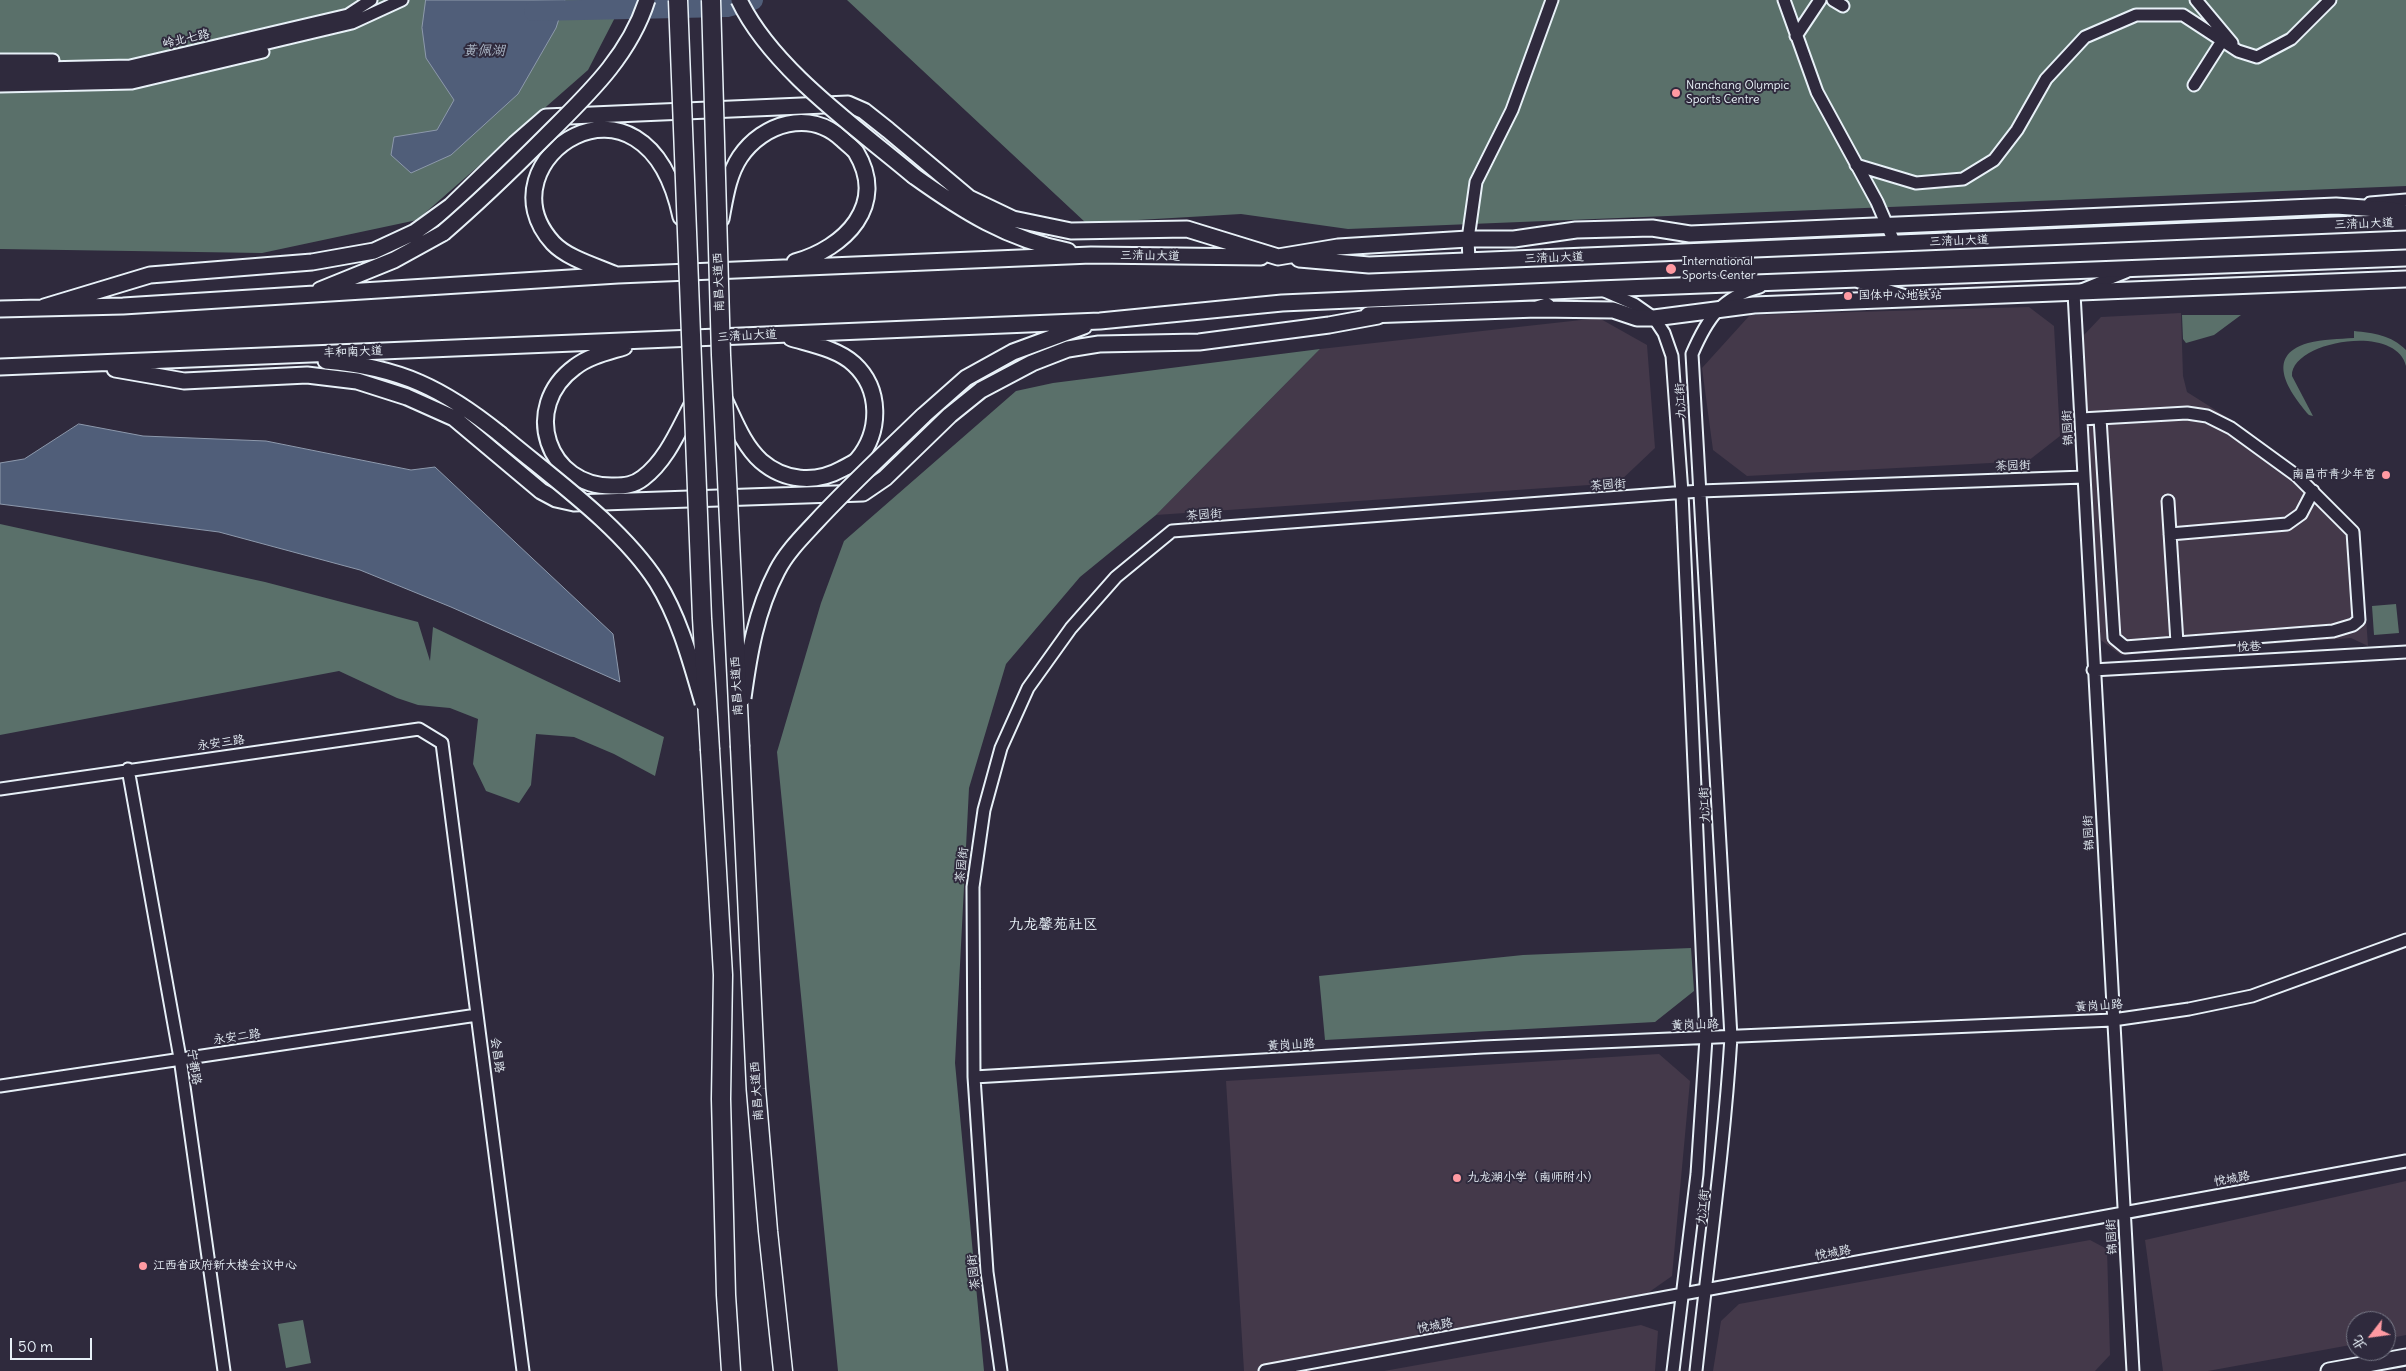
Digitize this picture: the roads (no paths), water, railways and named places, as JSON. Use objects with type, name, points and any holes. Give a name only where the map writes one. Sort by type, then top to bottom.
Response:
[{"type":"highway","points":[[678,0],[693,403],[723,975],[722,1119],[726,1295],[732,1371]]},
{"type":"highway","name":"南昌大道西","points":[[711,0],[724,399],[756,1089],[783,1371]]},
{"type":"main road","points":[[307,295],[394,260],[443,233],[488,194],[603,79],[628,44],[647,0]]},
{"type":"main road","points":[[739,0],[748,19],[792,71],[914,176],[958,208],[1013,236],[1048,247],[1091,255]]},
{"type":"main road","points":[[44,307],[150,275],[312,262],[374,251],[416,232],[451,206],[546,117],[839,104],[848,104],[864,111],[969,198],[1012,219],[1071,231],[1187,229],[1278,257],[1338,247],[1468,239],[1514,239],[1576,230],[1652,228],[1690,234],[2336,206],[2392,210],[2406,214]]},
{"type":"main road","points":[[718,235],[729,182],[740,158],[752,142],[769,130],[787,123],[804,122],[821,125],[839,136],[855,151],[867,188],[858,222],[848,233],[817,256],[772,269]]},
{"type":"main road","points":[[618,275],[573,256],[554,244],[536,212],[534,192],[542,165],[552,152],[568,140],[584,132],[605,129],[624,132],[646,144],[661,165],[676,196],[687,246]]},
{"type":"main road","name":"三清山大道","points":[[618,275],[1091,255],[1278,257],[1369,265],[2406,222]]},
{"type":"main road","name":"三清山大道","points":[[706,338],[1100,321],[1282,303],[1598,288],[1776,283],[2137,267],[2406,258]]},
{"type":"main road","points":[[2375,281],[2406,269]]},
{"type":"main road","points":[[0,309],[123,306],[618,275]]},
{"type":"main road","points":[[86,363],[184,381],[307,375],[357,382],[406,397],[454,418],[541,490],[556,499],[574,504],[863,493],[885,478],[950,415],[981,390],[1032,363],[1068,349],[1099,344],[1199,342],[1329,325],[1378,316],[1537,309],[1613,310],[1637,318],[1654,318],[1754,305],[2406,279]]},
{"type":"main road","points":[[1537,309],[1598,288]]},
{"type":"main road","points":[[1282,303],[1378,316]]},
{"type":"main road","points":[[739,727],[750,648],[762,605],[778,569],[804,535],[830,506],[923,416],[966,378],[1013,352],[1100,321]]},
{"type":"main road","points":[[724,399],[746,442],[760,460],[778,474],[794,478],[814,479],[835,472],[856,461],[867,445],[874,424],[876,401],[868,380],[853,362],[826,349],[783,335]]},
{"type":"main road","name":"丰和南大道","points":[[0,367],[706,338]]},
{"type":"main road","points":[[640,341],[576,366],[552,391],[546,406],[544,424],[548,441],[556,457],[569,471],[584,482],[606,486],[627,486],[642,478],[660,462],[693,403]]},
{"type":"main road","points":[[260,356],[342,362],[407,377],[438,390],[466,407],[500,434],[620,537],[658,583],[688,650],[709,727]]},
{"type":"main road","points":[[2329,1371],[2406,1357]]},
{"type":"street","name":"岭北七路","points":[[0,69],[130,66],[348,15],[371,0]]},
{"type":"street","points":[[0,86],[132,83],[327,36],[402,0]]},
{"type":"street","points":[[1469,261],[1468,239],[1476,182],[1512,110],[1552,0]]},
{"type":"street","points":[[1784,0],[1817,92],[1877,202],[1895,244]]},
{"type":"street","points":[[1796,36],[1820,0]]},
{"type":"street","points":[[2196,0],[2238,50]]},
{"type":"street","points":[[1856,165],[1916,182],[1963,179],[1994,160],[2017,130],[2046,78],[2085,37],[2136,15],[2183,15],[2222,41],[2238,50],[2257,57],[2291,39],[2330,0]]},
{"type":"street","points":[[0,60],[128,59],[358,9]]},
{"type":"street","points":[[0,78],[133,74],[352,23]]},
{"type":"street","points":[[2194,85],[2222,41]]},
{"type":"street","points":[[2336,206],[2406,200]]},
{"type":"street","points":[[2074,293],[2137,267]]},
{"type":"street","points":[[1853,280],[1914,299]]},
{"type":"street","name":"九江街","points":[[1696,1371],[1715,1224],[1731,1037],[1692,354],[1703,328],[1727,302],[1741,292],[1776,283]]},
{"type":"street","name":"九江街","points":[[1598,288],[1634,304],[1654,318],[1664,333],[1672,356],[1682,493],[1706,1038],[1697,1174],[1673,1371]]},
{"type":"street","name":"锦园街","points":[[2074,293],[2093,670],[2133,1371]]},
{"type":"street","points":[[2081,419],[2187,413],[2207,416],[2231,428],[2298,476],[2353,532],[2360,612],[2359,620],[2353,625],[2333,631],[2125,647],[2114,638],[2100,418]]},
{"type":"street","name":"茶园街","points":[[1001,1371],[987,1272],[974,1077],[973,887],[984,810],[1001,748],[1028,688],[1070,628],[1116,577],[1172,531],[1682,493],[2084,477]]},
{"type":"street","points":[[2170,534],[2287,524],[2302,514],[2313,491]]},
{"type":"street","points":[[2168,501],[2177,643]]},
{"type":"street","name":"悦巷","points":[[2093,670],[2406,652]]},
{"type":"street","name":"永安三路","points":[[0,789],[128,769],[418,729],[442,743]]},
{"type":"street","name":"会昌路","points":[[442,743],[523,1371]]},
{"type":"street","name":"宁都路","points":[[128,769],[180,1058],[224,1371]]},
{"type":"street","name":"黄岗山路","points":[[974,1077],[1483,1047],[2114,1020],[2189,1009],[2252,996],[2406,940]]},
{"type":"street","name":"永安二路","points":[[0,1086],[477,1015]]},
{"type":"street","name":"悦城路","points":[[1265,1371],[2406,1161]]},
{"type":"water","name":"黄佩湖","points":[[426,0],[565,0],[556,28],[518,94],[451,155],[411,173],[391,155],[394,137],[437,130],[454,100],[426,58],[422,28]]},
{"type":"water","points":[[79,424],[143,436],[266,441],[411,470],[435,467],[613,634],[620,682],[451,607],[360,570],[219,532],[0,504],[0,463],[24,459]]},
{"type":"waterway","points":[[534,11],[727,7],[753,0]]},
{"type":"place","name":"Nanchang Olympic Sports Centre","points":[[1676,93]]},
{"type":"place","name":"International Sports Center","points":[[1671,269]]},
{"type":"place","name":"国体中心地铁站","points":[[1848,296]]},
{"type":"place","name":"南昌市青少年宫","points":[[2386,475]]},
{"type":"place","name":"九龙湖小学（南师附小）","points":[[1457,1178]]},
{"type":"place","name":"江西省政府新大楼会议中心","points":[[143,1266]]},
{"type":"district","name":"九龙馨苑社区","points":[[1053,925]]}]
